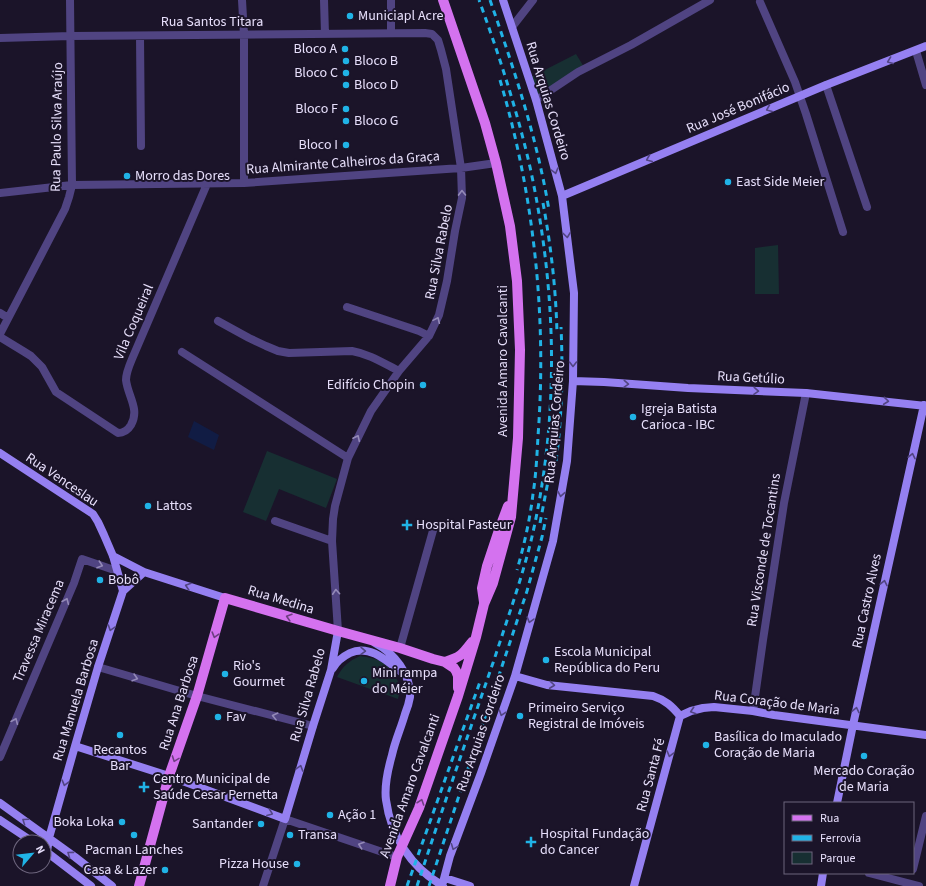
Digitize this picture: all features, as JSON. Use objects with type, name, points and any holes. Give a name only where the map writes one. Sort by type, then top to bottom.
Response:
[{"type":"main road","name":"Avenida Amaro Cavalcanti","points":[[390,886],[397,858],[419,808],[458,696],[476,637],[484,604],[493,583],[511,517],[518,438],[520,350],[517,289],[510,226],[486,123],[443,0]]},
{"type":"main road","name":"Avenida Amaro Cavalcanti","points":[[484,604],[482,588],[487,566],[512,493]]},
{"type":"main road","points":[[493,583],[495,542]]},
{"type":"main road","name":"Rua Medina","points":[[226,598],[445,662]]},
{"type":"main road","name":"Rua Ana Barbosa","points":[[140,886],[169,776],[197,696],[226,598]]},
{"type":"main road","points":[[445,662],[461,656],[476,637]]},
{"type":"main road","points":[[445,662],[454,668],[458,676],[458,696]]},
{"type":"street","name":"Rua Paulo Silva Araújo","points":[[0,334],[65,210],[72,185],[70,0]]},
{"type":"street","points":[[242,0],[244,35],[244,183]]},
{"type":"street","points":[[324,0],[325,34]]},
{"type":"street","points":[[390,0],[391,33]]},
{"type":"street","name":"Rua Arquias Cordeiro","points":[[443,883],[450,856],[515,676],[553,541],[567,461],[574,381],[574,293],[562,196],[536,100],[503,0]]},
{"type":"street","points":[[512,27],[533,0]]},
{"type":"street","points":[[536,100],[578,72],[710,0]]},
{"type":"street","points":[[760,2],[796,82],[843,232]]},
{"type":"street","name":"Rua Santos Titara","points":[[0,38],[425,33]]},
{"type":"street","name":"Rua Silva Rabelo","points":[[263,886],[331,670],[338,631],[332,541],[333,519],[348,458],[371,411],[399,372],[429,336],[439,315],[447,281],[462,198],[461,168],[446,69],[441,50],[438,40],[432,34],[425,33]]},
{"type":"street","points":[[140,36],[141,146]]},
{"type":"street","name":"Rua José Bonifácio","points":[[562,196],[826,85],[926,46]]},
{"type":"street","points":[[916,51],[926,84]]},
{"type":"street","points":[[826,85],[867,207]]},
{"type":"street","name":"Rua Almirante Calheiros da Graça","points":[[0,192],[72,185],[244,183],[461,168],[496,163]]},
{"type":"street","name":"Vila Coqueiral","points":[[0,337],[31,356],[42,367],[56,392],[118,433],[123,433],[128,430],[134,419],[135,413],[126,381],[127,374],[207,184]]},
{"type":"street","points":[[347,307],[419,331],[429,336]]},
{"type":"street","points":[[0,313],[8,318]]},
{"type":"street","points":[[218,321],[278,351],[289,353],[352,351],[374,358],[399,372]]},
{"type":"street","points":[[182,352],[348,458]]},
{"type":"street","name":"Rua Getúlio","points":[[574,381],[806,393],[925,405]]},
{"type":"street","name":"Rua Visconde de Tocantins","points":[[753,711],[782,517],[806,393]]},
{"type":"street","name":"Rua Castro Alves","points":[[837,802],[853,725],[925,405]]},
{"type":"street","name":"Rua Venceslau","points":[[0,453],[93,514],[113,556]]},
{"type":"street","points":[[275,521],[332,541]]},
{"type":"street","points":[[400,648],[434,527]]},
{"type":"street","points":[[113,556],[123,590],[144,572]]},
{"type":"street","name":"Rua Medina","points":[[113,556],[144,572],[226,598]]},
{"type":"street","name":"Travessa Miracema","points":[[0,757],[74,583],[82,560],[117,571]]},
{"type":"street","name":"Rua Manuela Barbosa","points":[[50,834],[98,667],[123,590]]},
{"type":"street","points":[[367,639],[390,653],[398,662],[407,678],[409,689],[410,696],[408,705],[392,753],[386,785],[386,799],[395,833],[405,852],[423,872],[443,883],[470,886]]},
{"type":"street","points":[[331,670],[339,660],[346,655],[353,652],[367,651],[382,657],[406,676]]},
{"type":"street","points":[[98,667],[197,696],[313,726]]},
{"type":"street","points":[[515,676],[547,685],[653,696],[669,704],[680,716]]},
{"type":"street","name":"Rua Coração de Maria","points":[[680,716],[703,708],[714,707],[926,735]]},
{"type":"street","name":"Rua Santa Fé","points":[[634,886],[680,716]]},
{"type":"street","points":[[75,746],[169,776],[285,819],[397,858]]},
{"type":"street","points":[[0,803],[43,834]]},
{"type":"street","points":[[914,865],[926,816]]},
{"type":"street","points":[[0,820],[21,834]]},
{"type":"street","points":[[52,840],[112,886]]},
{"type":"street","points":[[52,856],[91,886]]},
{"type":"street","points":[[821,886],[823,874]]},
{"type":"street","points":[[873,874],[919,886]]},
{"type":"street","points":[[909,883],[912,874]]},
{"type":"green space","points":[[576,54],[584,67],[537,95],[531,77]]},
{"type":"green space","points":[[778,245],[779,294],[755,294],[755,248]]},
{"type":"green space","points":[[267,451],[337,479],[326,508],[279,489],[266,521],[243,512]]},
{"type":"green space","points":[[360,656],[381,662],[389,668],[397,679],[399,685],[400,691],[398,699],[337,677],[347,664]]},
{"type":"water","points":[[194,421],[219,435],[214,450],[188,437]]},
{"type":"railway","points":[[417,886],[494,660],[527,556],[540,494],[547,448],[551,401],[552,354],[550,308],[546,261],[539,214],[530,167],[519,125],[479,0]]},
{"type":"railway","points":[[490,0],[516,78],[531,130],[549,210]]},
{"type":"railway","points":[[500,80],[522,167],[529,212],[535,256],[541,346],[535,480],[532,503],[517,570]]},
{"type":"railway","points":[[543,203],[553,268],[557,334]]},
{"type":"railway","points":[[556,461],[562,394],[561,327]]},
{"type":"railway","points":[[540,523],[552,452]]},
{"type":"railway","points":[[429,886],[527,591],[546,518]]},
{"type":"railway","points":[[407,886],[481,679]]},
{"type":"place","name":"Municiapl Acre","points":[[350,16]]},
{"type":"place","name":"Bloco A","points":[[345,49]]},
{"type":"place","name":"Bloco B","points":[[346,61]]},
{"type":"place","name":"Bloco C","points":[[346,73]]},
{"type":"place","name":"Bloco D","points":[[346,85]]},
{"type":"place","name":"Bloco F","points":[[346,109]]},
{"type":"place","name":"Bloco G","points":[[346,121]]},
{"type":"place","name":"Bloco I","points":[[346,145]]},
{"type":"place","name":"Morro das Dores","points":[[127,176]]},
{"type":"place","name":"East Side Meier","points":[[728,182]]},
{"type":"place","name":"Edifício Chopin","points":[[423,385]]},
{"type":"place","name":"Igreja Batista Carioca - IBC","points":[[633,417]]},
{"type":"place","name":"Lattos","points":[[148,506]]},
{"type":"place","name":"Hospital Pasteur","points":[[407,525]]},
{"type":"place","name":"Bobô","points":[[100,580]]},
{"type":"place","name":"Escola Municipal República do Peru","points":[[546,660]]},
{"type":"place","name":"Rio's Gourmet","points":[[225,674]]},
{"type":"place","name":"Mini rampa do Méier","points":[[364,681]]},
{"type":"place","name":"Primeiro Serviço Registral de Imóveis","points":[[520,716]]},
{"type":"place","name":"Fav","points":[[218,717]]},
{"type":"place","name":"Recantos Bar","points":[[120,735]]},
{"type":"place","name":"Basílica do Imaculado Coração de Maria","points":[[706,745]]},
{"type":"place","name":"Mercado Coração de Maria","points":[[864,756]]},
{"type":"place","name":"Centro Municipal de Saúde Cesar Pernetta","points":[[144,787]]},
{"type":"place","name":"Ação 1","points":[[330,815]]},
{"type":"place","name":"Boka Loka","points":[[122,822]]},
{"type":"place","name":"Santander","points":[[261,824]]},
{"type":"place","name":"Pacman Lanches","points":[[134,835]]},
{"type":"place","name":"Transa","points":[[290,835]]},
{"type":"place","name":"Hospital Fundação do Cancer","points":[[531,842]]},
{"type":"place","name":"Pizza House","points":[[297,864]]},
{"type":"place","name":"Casa & Lazer","points":[[165,870]]}]
